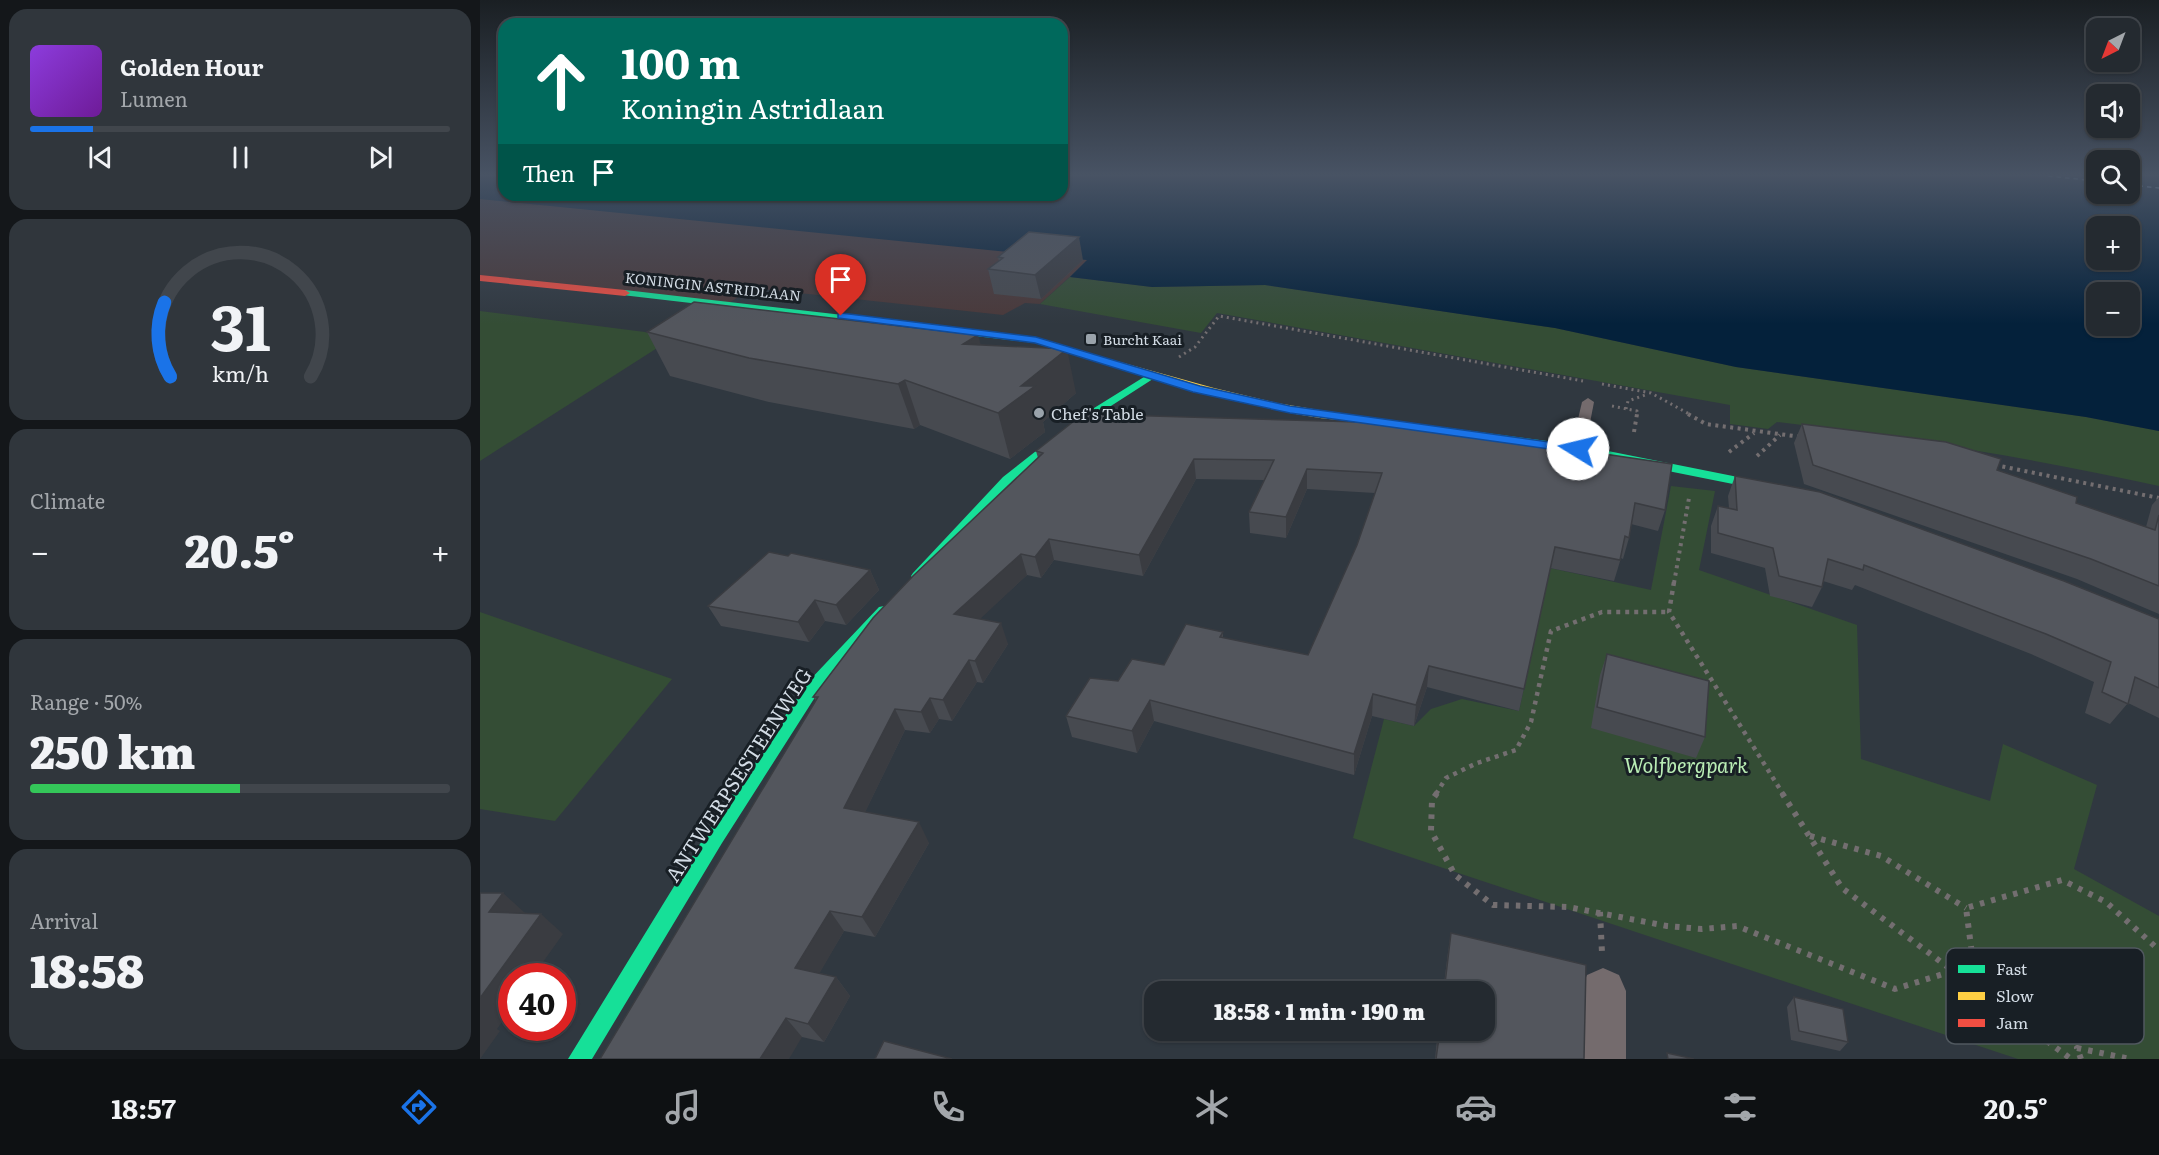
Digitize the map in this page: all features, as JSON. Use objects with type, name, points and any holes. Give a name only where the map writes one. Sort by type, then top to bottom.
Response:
[{"type":"street","name":"KONINGIN ASTRIDLAAN","points":[[480,278],[864,319],[1036,340],[1197,389],[1290,410],[1578,449],[1733,478],[1796,493]]},
{"type":"street","points":[[910,583],[1007,480],[1082,420],[1152,375]]},
{"type":"street","name":"ANTWERPSESTEENWEG","points":[[579,1059],[715,837],[813,687],[894,601]]},
{"type":"street","points":[[1602,1059],[1603,991]]},
{"type":"lane","points":[[1578,449],[1588,402]]},
{"type":"path","points":[[1152,375],[1195,347],[1219,316],[1651,393],[1706,424],[1802,437]]},
{"type":"path","points":[[1626,409],[1628,401],[1651,393]]},
{"type":"path","points":[[1588,402],[1637,411],[1633,434],[1644,436]]},
{"type":"path","points":[[1718,450],[1728,452],[1755,432]]},
{"type":"path","points":[[1990,465],[2159,498]]},
{"type":"path","points":[[1693,471],[1669,612],[1842,888],[1946,966]]},
{"type":"path","points":[[1669,612],[1602,612],[1551,630],[1531,722],[1516,750],[1477,763],[1446,778],[1432,800],[1431,831],[1455,875],[1493,905],[1568,907],[1667,926],[1702,929],[1737,926],[1895,988],[1946,973]]},
{"type":"path","points":[[1809,836],[1881,856],[1966,908],[2062,880],[2106,902],[2159,950]]},
{"type":"path","points":[[1966,908],[1971,948]]},
{"type":"path","points":[[2051,1044],[2071,1059]]},
{"type":"path","points":[[2081,1059],[2077,1048],[2130,1059]]},
{"type":"shaded area","points":[[480,225],[757,225],[1088,260],[1040,304],[1025,303],[1003,315],[753,288],[727,304],[480,278]]},
{"type":"green space","points":[[1070,277],[1152,287],[1265,285],[1555,328],[1736,367],[2086,417],[2159,431],[2159,486],[2016,458],[1873,435],[1777,422],[1768,429],[1730,424],[1730,405],[1217,313],[1201,333],[1040,304]]},
{"type":"green space","points":[[480,311],[676,336],[480,461]]},
{"type":"green space","name":"Wolfbergpark","points":[[1671,486],[1715,491],[1699,570],[1857,625],[1861,759],[1990,801],[2003,744],[2097,785],[2074,869],[2159,916],[2159,1059],[2018,1059],[1973,1044],[2144,1044],[2144,948],[1946,948],[1946,1035],[1353,838],[1384,719],[1414,726],[1431,709],[1462,699],[1519,711],[1550,568],[1651,590]]},
{"type":"green space","points":[[480,612],[672,679],[555,821],[480,809]]},
{"type":"water","points":[[743,225],[2086,225],[2086,270],[2140,270],[2140,225],[2159,225],[2159,431],[2086,417],[1736,367],[1555,328],[1265,285],[1152,287],[1070,277],[1087,260]]},
{"type":"building","points":[[1029,232],[1079,237],[1035,275],[988,269],[1003,258],[998,257]]},
{"type":"building","points":[[694,302],[978,335],[963,344],[1067,349],[1021,386],[1035,386],[998,413],[905,380],[898,384],[749,358],[647,332]]},
{"type":"building","points":[[1083,414],[1359,422],[1359,418],[1672,464],[1665,510],[1635,503],[1629,538],[1625,536],[1620,560],[1555,547],[1524,689],[1429,666],[1416,705],[1373,694],[1354,754],[1150,700],[1132,731],[1066,716],[1090,678],[1118,681],[1132,659],[1164,665],[1186,624],[1223,632],[1220,637],[1308,655],[1357,545],[1382,473],[1307,469],[1286,517],[1249,512],[1274,460],[1194,459],[1139,555],[1049,539],[1035,557],[1021,554],[954,614],[1001,623],[975,661],[969,660],[943,700],[930,698],[921,712],[895,709],[844,808],[919,822],[862,917],[830,911],[795,968],[836,977],[808,1024],[786,1018],[760,1059],[600,1059],[818,697],[813,697],[873,618],[913,576],[1043,453],[1036,451]]},
{"type":"building","points":[[1802,424],[1946,442],[2001,459],[1997,470],[2077,497],[2076,503],[2155,530],[2159,515],[2159,586],[2091,559],[1813,465]]},
{"type":"building","points":[[1735,476],[1820,492],[2064,581],[2159,619],[2159,688],[2135,677],[2128,704],[2102,692],[2111,662],[2046,634],[1864,565],[1863,570],[1828,559],[1822,587],[1779,576],[1773,548],[1718,533],[1718,506],[1737,510]]},
{"type":"building","points":[[769,552],[788,556],[791,553],[870,570],[836,605],[815,600],[798,622],[708,606]]},
{"type":"building","points":[[1607,654],[1709,681],[1705,737],[1597,707]]},
{"type":"building","points":[[480,893],[503,893],[489,912],[541,914],[505,963],[498,963],[498,973],[480,998]]},
{"type":"building","points":[[1451,933],[1586,965],[1584,1059],[1436,1059],[1438,1041],[1495,1041],[1495,981],[1445,981]]},
{"type":"building","points":[[1794,997],[1843,1009],[1848,1042],[1799,1031]]},
{"type":"building","points":[[884,1041],[952,1059],[875,1059]]},
{"type":"building","points":[[1667,1053],[1694,1059],[1668,1059]]},
{"type":"traffic: fast","points":[[625,293],[1036,340],[1084,355]]},
{"type":"traffic: fast","points":[[918,576],[1007,480],[1082,420],[1152,375]]},
{"type":"traffic: fast","points":[[1343,417],[1578,449],[1778,489]]},
{"type":"traffic: fast","points":[[579,1059],[715,837],[813,687],[884,611]]},
{"type":"traffic: slow","points":[[1084,355],[1212,391],[1277,406],[1343,417]]},
{"type":"traffic: jam","points":[[480,278],[625,293]]},
{"type":"place","name":"Burcht Kaai","points":[[1091,339]]},
{"type":"place","name":"Chef's Table","points":[[1039,413]]},
{"type":"route","points":[[841,316],[1036,340],[1197,389],[1290,410],[1578,449]]}]
